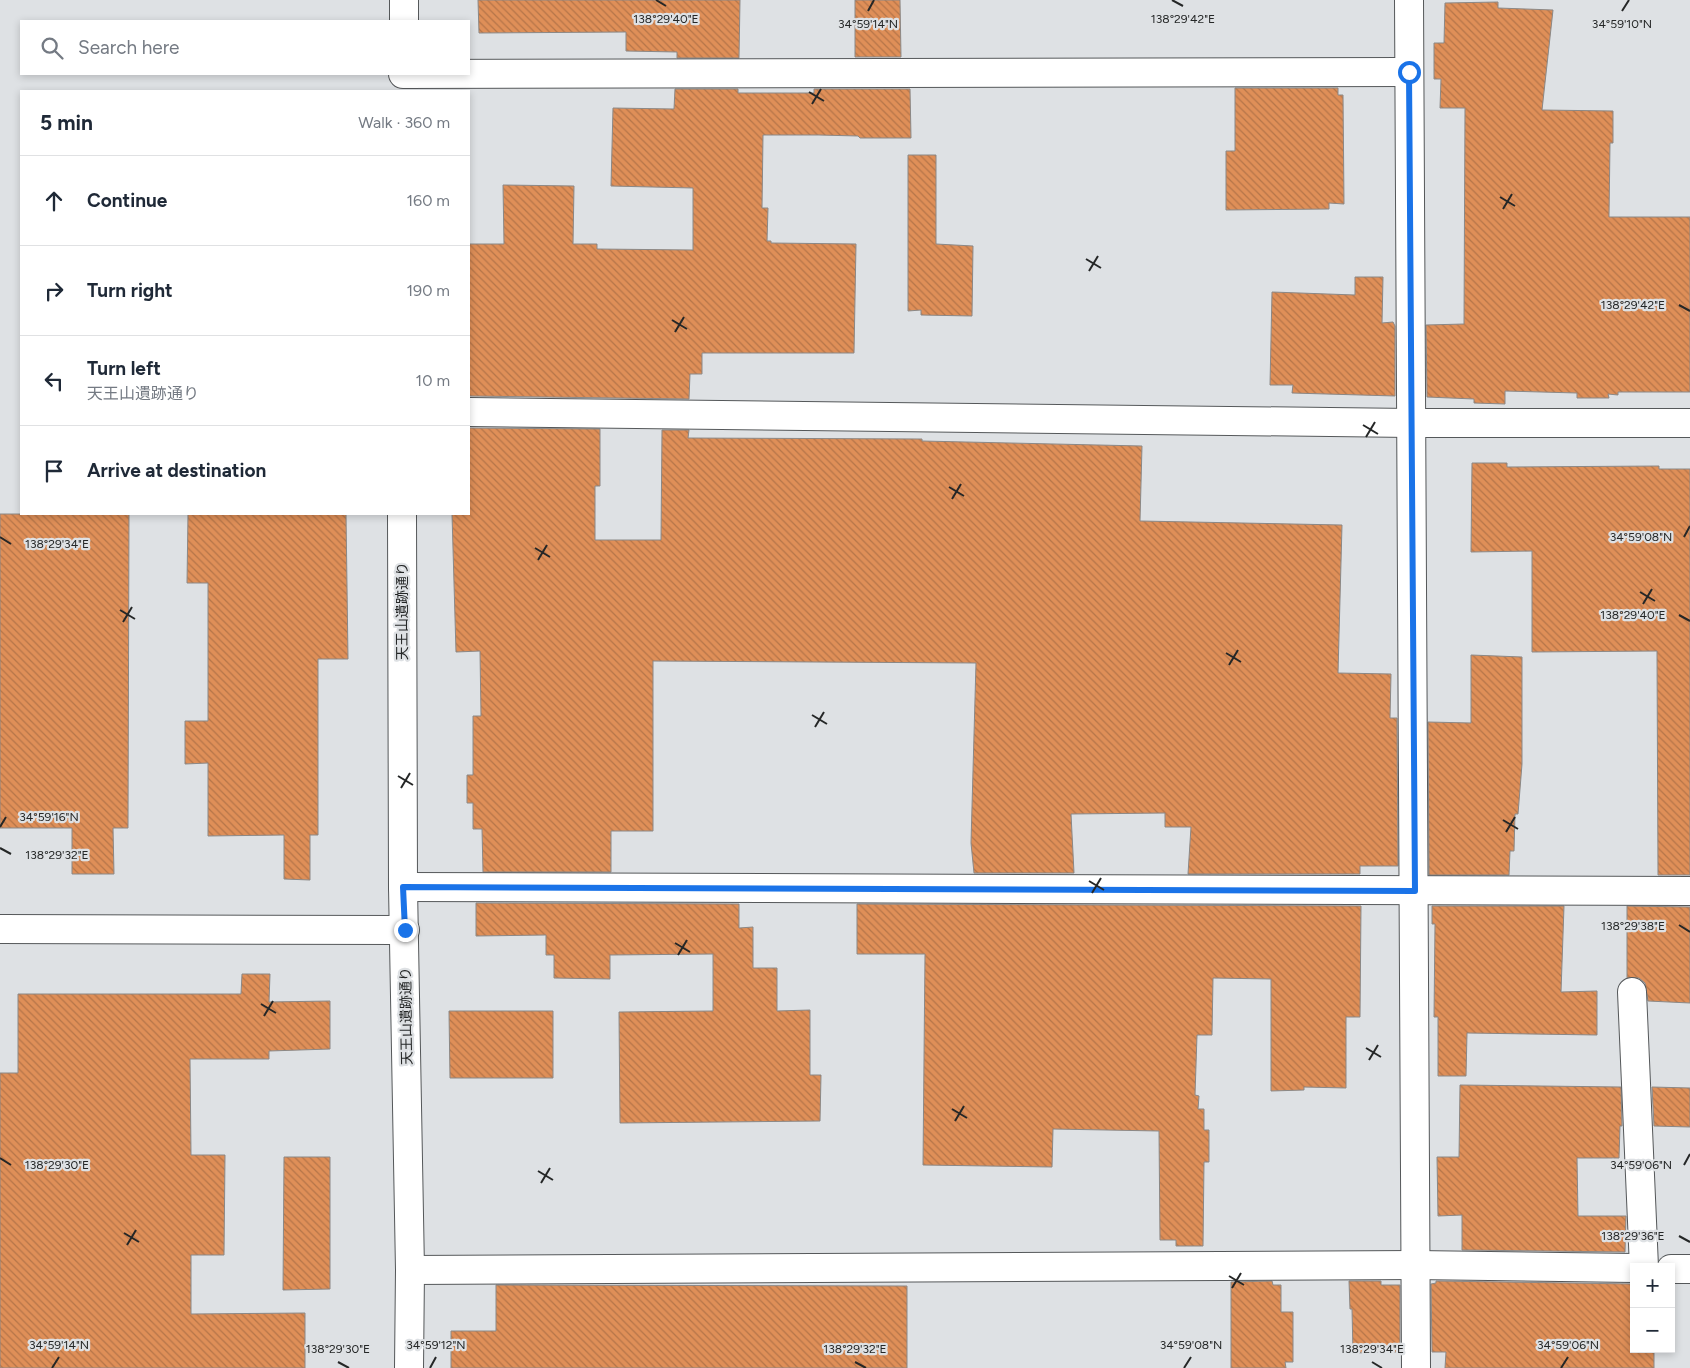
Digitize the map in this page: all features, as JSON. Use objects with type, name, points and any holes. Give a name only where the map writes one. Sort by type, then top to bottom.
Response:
[{"type":"street","points":[[404,0],[404,20]]},
{"type":"street","points":[[1409,0],[1416,1368]]},
{"type":"street","points":[[470,74],[1409,72]]},
{"type":"street","points":[[403,75],[403,90]]},
{"type":"street","points":[[470,412],[1411,423],[1690,423]]},
{"type":"street","name":"天王山遺跡通り","points":[[402,515],[403,887],[410,1270],[409,1368]]},
{"type":"street","points":[[403,887],[1690,891]]},
{"type":"street","points":[[0,929],[405,930]]},
{"type":"street","points":[[1632,992],[1644,1263]]},
{"type":"street","points":[[410,1270],[1416,1265],[1630,1268]]},
{"type":"street","points":[[1675,1269],[1690,1269]]},
{"type":"building","points":[[478,0],[740,0],[739,58],[677,58],[677,52],[626,51],[626,32],[479,33]]},
{"type":"building","points":[[855,0],[900,0],[901,57],[855,57]]},
{"type":"building","points":[[1498,2],[1498,8],[1553,10],[1542,110],[1613,111],[1613,143],[1610,143],[1609,217],[1690,217],[1690,392],[1618,392],[1618,395],[1608,394],[1609,398],[1577,398],[1577,393],[1505,391],[1505,404],[1474,403],[1474,399],[1427,397],[1426,325],[1464,324],[1465,108],[1440,108],[1441,79],[1434,79],[1434,43],[1444,43],[1445,3]]},
{"type":"building","points":[[1235,88],[1338,88],[1338,95],[1343,95],[1344,204],[1329,203],[1329,209],[1226,210],[1226,151],[1235,151]]},
{"type":"building","points":[[675,89],[738,89],[738,93],[814,93],[814,89],[910,89],[911,138],[763,135],[762,208],[768,208],[767,241],[771,241],[771,243],[856,244],[854,353],[702,353],[702,374],[690,374],[689,399],[470,396],[470,244],[504,244],[503,185],[574,186],[573,244],[597,244],[597,249],[693,250],[693,188],[611,186],[613,108],[674,109]]},
{"type":"building","points":[[908,155],[936,155],[936,244],[973,246],[972,316],[921,315],[921,310],[908,311]]},
{"type":"building","points":[[1355,277],[1383,277],[1382,323],[1393,322],[1395,326],[1395,396],[1292,393],[1293,385],[1270,385],[1272,292],[1355,295]]},
{"type":"building","points":[[470,428],[600,429],[600,486],[595,486],[595,540],[661,540],[662,430],[689,430],[688,438],[922,439],[922,441],[1142,446],[1140,521],[1342,525],[1338,673],[1391,674],[1390,718],[1397,718],[1398,866],[1360,866],[1360,874],[1188,874],[1191,827],[1165,827],[1165,813],[1071,814],[1074,873],[974,873],[971,843],[976,663],[653,661],[653,831],[611,831],[611,872],[483,872],[482,829],[473,829],[473,803],[467,803],[467,775],[473,775],[473,716],[481,716],[480,651],[456,652],[452,515],[470,515]]},
{"type":"building","points":[[1472,463],[1507,463],[1507,467],[1659,466],[1659,469],[1690,469],[1690,875],[1658,875],[1657,651],[1532,652],[1532,551],[1471,552]]},
{"type":"building","points":[[0,514],[129,515],[128,828],[113,828],[114,874],[72,874],[72,828],[0,828]]},
{"type":"building","points":[[188,515],[346,515],[348,659],[318,659],[318,835],[310,835],[310,880],[284,879],[284,835],[208,836],[208,763],[185,764],[185,721],[208,721],[208,583],[187,583]]},
{"type":"building","points":[[1471,655],[1522,657],[1522,764],[1518,814],[1515,814],[1514,851],[1510,851],[1509,875],[1429,875],[1428,722],[1471,723]]},
{"type":"building","points":[[476,903],[739,904],[739,928],[753,927],[753,968],[777,968],[777,1011],[810,1010],[810,1075],[821,1075],[820,1121],[620,1123],[619,1012],[713,1011],[713,954],[610,955],[610,979],[554,978],[554,955],[546,955],[546,935],[476,936]]},
{"type":"building","points":[[857,904],[1361,906],[1360,1017],[1346,1017],[1346,1088],[1304,1087],[1304,1090],[1271,1091],[1271,979],[1213,978],[1212,1035],[1197,1035],[1195,1095],[1199,1096],[1198,1109],[1204,1109],[1204,1130],[1209,1130],[1209,1162],[1204,1162],[1203,1246],[1176,1246],[1176,1240],[1160,1240],[1159,1131],[1053,1129],[1052,1167],[923,1165],[925,954],[857,954]]},
{"type":"building","points":[[1432,906],[1564,906],[1561,992],[1597,991],[1597,1035],[1467,1033],[1466,1076],[1438,1076],[1438,1017],[1434,1017],[1435,924],[1432,924]]},
{"type":"building","points":[[1627,906],[1690,907],[1690,1003],[1648,1001],[1645,983],[1639,978],[1627,978]]},
{"type":"building","points":[[242,974],[270,974],[269,1002],[330,1001],[330,1049],[269,1051],[269,1059],[190,1059],[191,1155],[225,1155],[224,1255],[191,1255],[191,1314],[305,1313],[305,1368],[0,1368],[0,1073],[18,1073],[18,994],[241,994]]},
{"type":"building","points":[[449,1011],[553,1011],[553,1078],[450,1078]]},
{"type":"building","points":[[1460,1085],[1621,1087],[1622,1126],[1620,1126],[1619,1158],[1577,1158],[1578,1216],[1626,1216],[1625,1252],[1462,1250],[1462,1215],[1438,1216],[1437,1157],[1459,1157]]},
{"type":"building","points":[[1652,1087],[1690,1088],[1690,1127],[1654,1126]]},
{"type":"building","points":[[284,1157],[330,1157],[330,1289],[283,1290]]},
{"type":"building","points":[[1272,1281],[1273,1285],[1281,1285],[1281,1312],[1293,1312],[1293,1362],[1285,1362],[1286,1368],[1231,1368],[1231,1282]]},
{"type":"building","points":[[1349,1281],[1381,1281],[1381,1285],[1400,1285],[1400,1352],[1353,1353]]},
{"type":"building","points":[[1436,1281],[1630,1284],[1630,1353],[1654,1353],[1654,1368],[1445,1368],[1446,1352],[1432,1352],[1431,1284],[1436,1283]]},
{"type":"building","points":[[496,1285],[907,1286],[907,1368],[451,1368],[451,1331],[496,1331]]},
{"type":"route","points":[[405,930],[403,887],[1415,891],[1409,72]]}]
